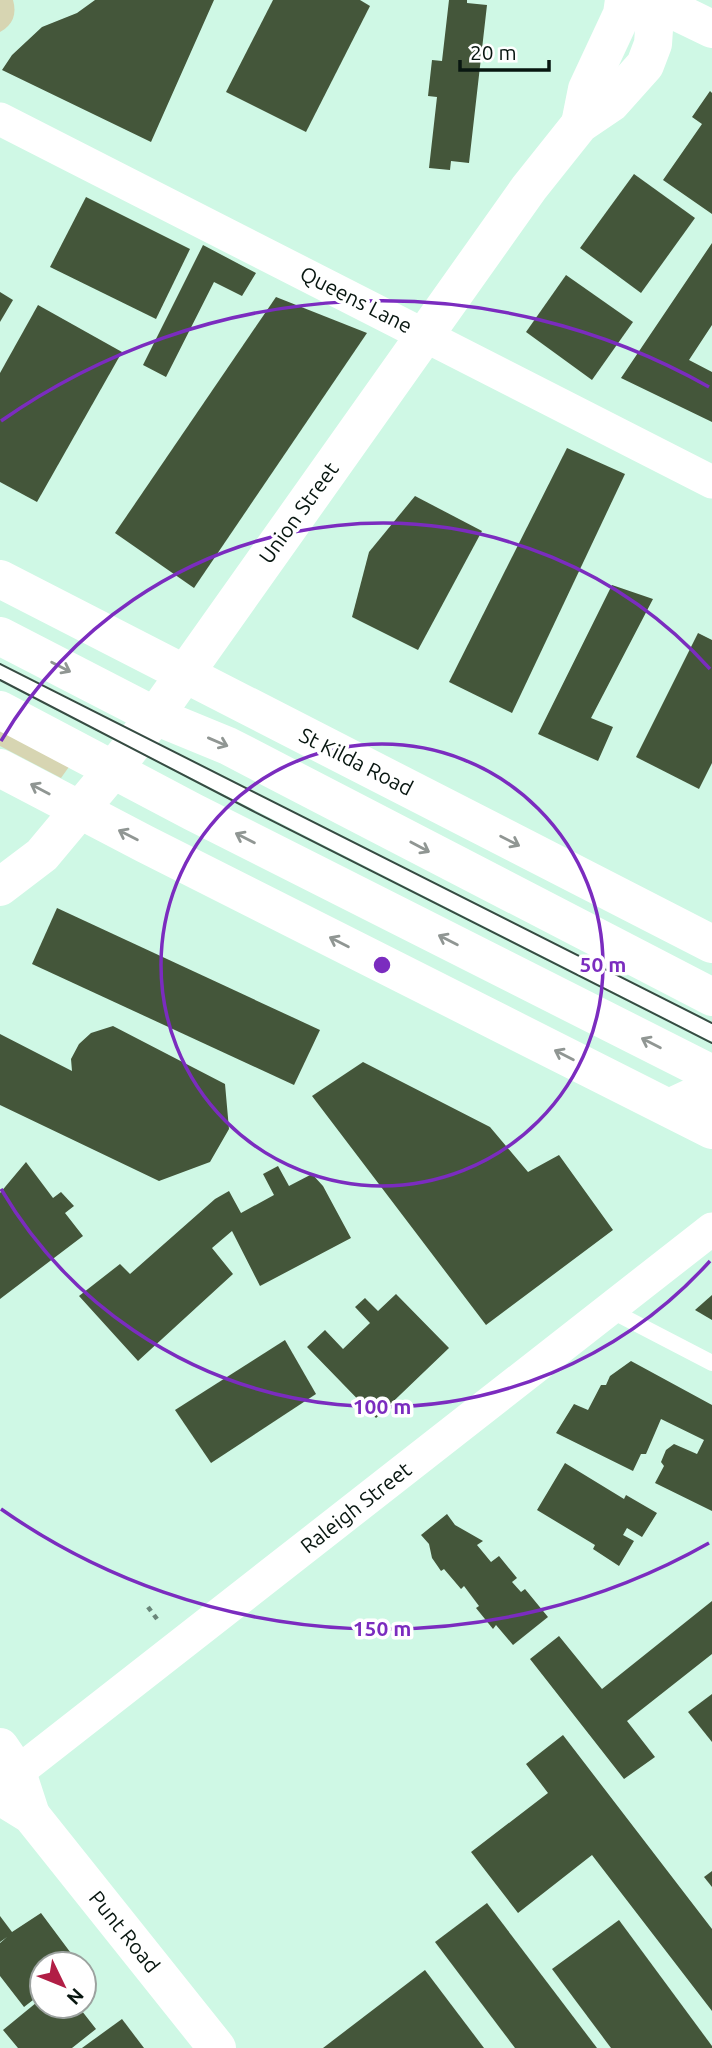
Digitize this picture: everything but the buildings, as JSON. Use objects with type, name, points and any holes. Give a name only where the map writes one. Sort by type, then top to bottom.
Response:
[{"type":"main road","points":[[647,0],[712,29]]},
{"type":"main road","name":"Union Street","points":[[0,887],[42,855],[134,742],[529,188],[580,124],[611,103],[645,65],[653,44],[647,0]]},
{"type":"main road","name":"St Kilda Road","points":[[0,579],[712,944]]},
{"type":"main road","points":[[0,636],[134,742],[193,813],[712,1074]]},
{"type":"main road","points":[[0,710],[134,742],[228,746],[712,997]]},
{"type":"main road","points":[[0,768],[712,1130]]},
{"type":"main road","points":[[669,1108],[712,1088]]},
{"type":"main road","name":"Punt Road","points":[[10,1783],[217,2048]]},
{"type":"street","name":"Queens Lane","points":[[0,119],[712,482]]},
{"type":"street","name":"Raleigh Street","points":[[10,1783],[712,1229]]},
{"type":"lane","points":[[0,672],[712,1033]]},
{"type":"lane","points":[[610,1310],[712,1363]]},
{"type":"path","points":[[148,1607],[161,1623]]},
{"type":"shaded area","points":[[0,0],[13,0],[14,10],[13,19],[0,32]]},
{"type":"shaded area","points":[[0,728],[71,764],[61,778],[0,746]]},
{"type":"tram line","points":[[0,664],[712,1023]]},
{"type":"tram line","points":[[0,680],[712,1043]]}]
